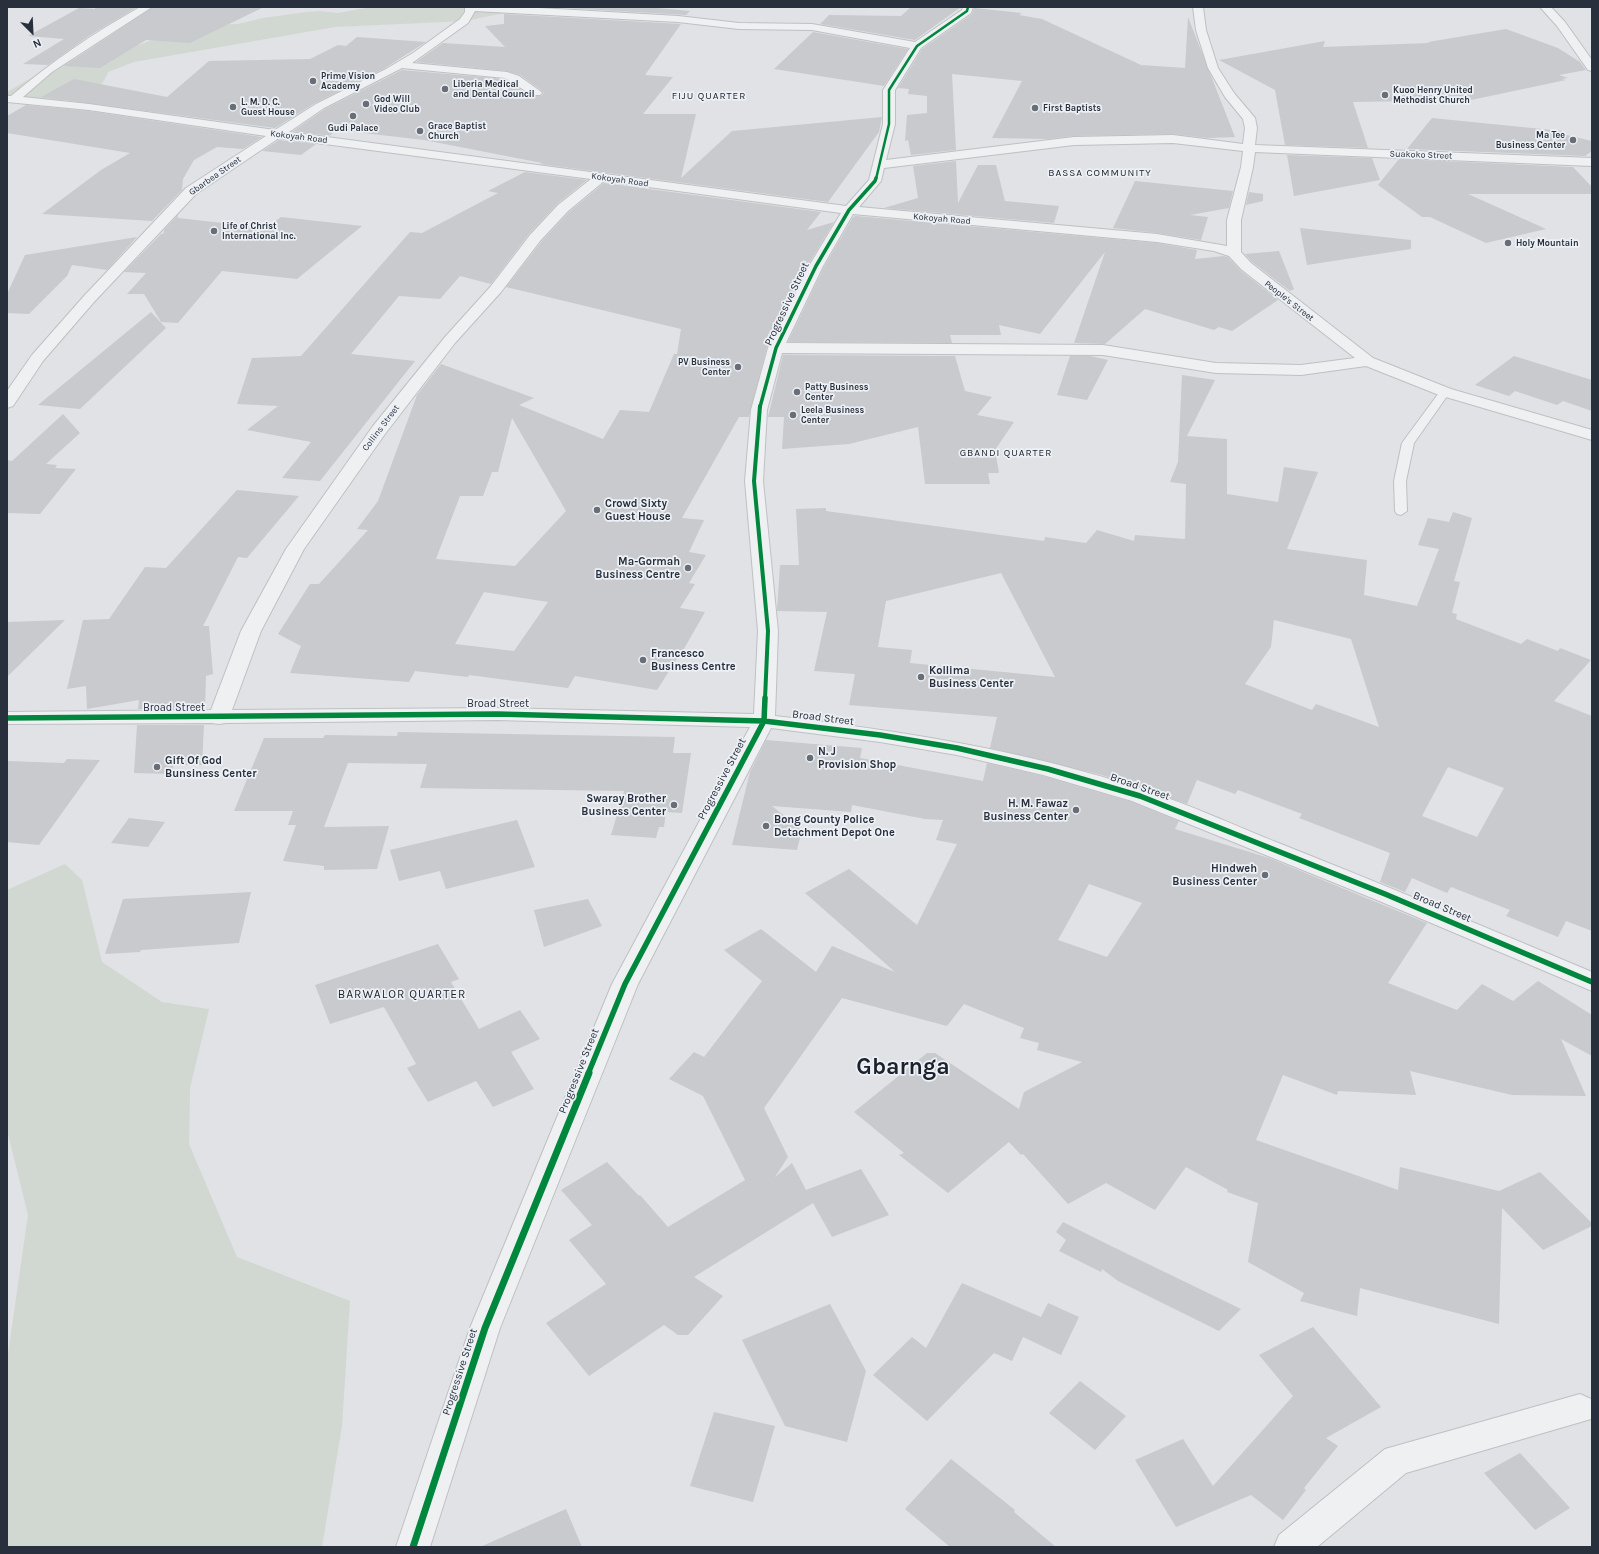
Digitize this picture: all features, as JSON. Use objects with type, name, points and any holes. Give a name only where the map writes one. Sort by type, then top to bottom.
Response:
[{"type":"street","points":[[10,100],[48,70],[111,28],[147,7]]},
{"type":"street","name":"Progressive Street","points":[[413,1547],[485,1328],[625,984],[764,720],[768,631],[754,481],[759,410],[776,348],[816,266],[848,210],[875,181],[890,124],[889,90],[917,46],[967,10],[968,7]]},
{"type":"street","points":[[1198,7],[1201,30],[1213,68],[1229,95],[1249,118],[1251,128],[1250,148],[1234,220],[1234,253]]},
{"type":"street","points":[[1545,7],[1561,24],[1592,68]]},
{"type":"street","points":[[470,8],[678,19],[739,26],[812,27],[917,46]]},
{"type":"street","name":"Gbarbea Street","points":[[7,403],[37,358],[89,299],[191,191],[320,106],[401,65],[464,21],[470,12],[470,8]]},
{"type":"street","points":[[401,65],[507,75],[517,79],[522,86],[536,93]]},
{"type":"street","name":"Kokoyah Road","points":[[10,100],[90,107],[276,134],[848,210],[1157,238],[1216,247],[1234,253]]},
{"type":"street","name":"Suakoko Street","points":[[878,165],[1074,141],[1174,139],[1250,148],[1592,162]]},
{"type":"street","name":"Collins Street","points":[[219,718],[251,631],[295,549],[379,430],[450,340],[496,289],[535,238],[563,208],[600,178]]},
{"type":"street","name":"People's Street","points":[[1234,253],[1246,266],[1368,362],[1445,392],[1592,435]]},
{"type":"street","points":[[776,348],[1103,350],[1216,368],[1302,370],[1368,362]]},
{"type":"street","name":"Broad Street","points":[[7,718],[219,718],[497,714],[764,720],[880,734],[957,748],[1048,769],[1140,796],[1385,894],[1592,982]]},
{"type":"street","points":[[1291,1547],[1397,1460],[1580,1409]]},
{"type":"lane","points":[[1401,511],[1400,481],[1408,443],[1445,392]]},
{"type":"shaded area","points":[[371,7],[532,7],[466,21],[335,27],[134,62],[108,72],[101,85],[91,93],[78,98],[49,100],[7,96],[7,92],[62,60],[86,58],[135,46],[195,26],[238,24],[263,18],[306,12],[320,11],[338,13]]},
{"type":"shaded area","points":[[65,864],[82,880],[102,962],[162,1002],[209,1009],[190,1088],[189,1144],[237,1257],[350,1301],[342,1426],[322,1547],[7,1547],[7,1361],[28,1215],[7,1130],[7,890]]},
{"type":"building","points":[[95,7],[137,7],[89,36],[48,65],[23,64],[64,39],[28,36],[79,8],[95,9]]},
{"type":"building","points":[[153,7],[264,7],[190,43],[146,40],[100,68],[64,66]]},
{"type":"building","points":[[548,7],[646,7],[690,11],[686,15]]},
{"type":"building","points":[[911,7],[961,7],[915,40],[820,24],[829,15],[901,16]]},
{"type":"building","points":[[974,8],[1022,13],[1019,15],[1042,19],[1141,65],[1185,68],[1188,17],[1235,137],[1207,138],[1173,134],[1074,136],[1048,139],[992,138],[1022,81],[952,74],[956,150],[911,155],[908,140],[905,141],[907,115],[927,113],[927,96],[908,94],[909,89],[898,88],[922,49],[972,14]]},
{"type":"building","points":[[504,14],[681,24],[645,75],[673,77],[643,114],[696,114],[681,178],[732,131],[882,117],[879,132],[828,202],[540,164],[542,163],[424,140],[337,130],[329,136],[293,131],[325,109],[402,70],[504,79],[531,96],[541,96],[544,93],[541,90],[520,75],[507,71],[416,62],[443,43],[505,47],[485,26],[504,24]]},
{"type":"building","points":[[1506,29],[1558,48],[1580,62],[1586,70],[1559,75],[1568,78],[1562,79],[1566,80],[1471,100],[1353,102],[1368,148],[1285,145],[1275,90],[1219,60],[1325,41],[1323,47],[1429,43],[1428,42]]},
{"type":"building","points":[[813,32],[908,49],[884,86],[774,69]]},
{"type":"building","points":[[357,37],[426,42],[385,68],[315,103],[275,128],[41,97],[74,79],[167,97],[209,61],[310,59],[338,45],[346,46]]},
{"type":"building","points":[[26,105],[89,111],[262,137],[243,149],[217,147],[194,160],[183,179],[182,190],[152,221],[42,214],[101,170],[130,153],[7,133],[7,116]]},
{"type":"building","points":[[1432,118],[1562,131],[1562,134],[1592,141],[1592,151],[1585,156],[1407,149]]},
{"type":"building","points":[[279,140],[316,144],[301,155],[262,151]]},
{"type":"building","points":[[1287,155],[1372,158],[1380,180],[1294,196]]},
{"type":"building","points":[[1399,159],[1573,167],[1592,187],[1592,194],[1468,194],[1546,229],[1486,243],[1430,217],[1422,217],[1378,185]]},
{"type":"building","points":[[956,161],[958,203],[978,165],[996,165],[1005,201],[1059,206],[1054,223],[884,208],[918,198],[913,166]]},
{"type":"building","points":[[525,172],[587,180],[557,204],[529,234],[491,284],[460,276],[440,299],[399,296],[351,354],[415,361],[320,481],[282,478],[311,442],[247,430],[278,406],[237,404],[252,358],[301,356],[410,232],[422,233],[498,193],[488,191]]},
{"type":"building","points":[[1135,181],[1233,191],[1229,208],[1190,215],[1208,217],[1201,240],[1113,228]]},
{"type":"building","points":[[604,183],[821,212],[807,230],[834,222],[808,265],[767,347],[749,417],[739,417],[682,518],[704,520],[689,552],[706,555],[689,583],[695,584],[680,608],[705,612],[681,654],[657,690],[575,676],[568,688],[469,675],[468,677],[415,671],[409,682],[290,673],[301,646],[278,634],[310,584],[319,584],[368,530],[357,529],[378,501],[417,395],[441,364],[534,398],[519,405],[603,439],[620,410],[649,412],[674,354],[677,354],[681,329],[506,287],[541,242],[569,212]],"holes":[[[512,418],[566,511],[515,566],[436,559],[460,496],[483,496],[492,472],[498,472]],[[484,592],[548,602],[514,651],[455,644]]]},
{"type":"building","points":[[1249,192],[1263,194],[1263,201],[1246,205]]},
{"type":"building","points":[[178,215],[178,218],[267,228],[281,217],[362,226],[297,279],[222,271],[178,323],[161,322],[144,294],[127,294],[146,273],[124,272],[161,234],[164,233],[164,230]]},
{"type":"building","points":[[856,216],[1157,243],[1197,250],[1195,259],[1224,256],[1228,257],[1240,270],[1278,300],[1232,331],[1219,327],[1214,330],[1145,309],[1105,344],[1074,343],[1105,252],[1040,334],[999,325],[1001,335],[950,335],[952,343],[788,342],[824,267],[853,217]]},
{"type":"building","points":[[1300,228],[1411,240],[1411,249],[1307,265]]},
{"type":"building","points":[[137,237],[107,270],[72,265],[67,276],[29,314],[7,313],[7,294],[25,255]]},
{"type":"building","points":[[1279,251],[1294,289],[1290,291],[1252,262],[1245,254]]},
{"type":"building","points":[[151,312],[166,328],[80,409],[38,405]]},
{"type":"building","points":[[783,355],[955,356],[965,391],[992,397],[977,415],[1014,422],[995,450],[999,473],[988,473],[990,484],[925,484],[918,427],[849,444],[782,449],[784,417],[768,417]]},
{"type":"building","points":[[1070,356],[1090,356],[1108,360],[1087,400],[1057,395]]},
{"type":"building","points":[[1514,356],[1592,380],[1592,411],[1563,401],[1557,405],[1515,391],[1509,396],[1475,385]]},
{"type":"building","points":[[1182,375],[1215,380],[1187,436],[1227,439],[1227,494],[1278,502],[1284,467],[1318,472],[1287,549],[1367,560],[1364,595],[1417,606],[1439,549],[1418,545],[1428,518],[1449,522],[1453,512],[1472,518],[1454,581],[1460,582],[1452,613],[1457,614],[1456,619],[1521,644],[1527,639],[1558,651],[1560,648],[1591,660],[1554,701],[1592,716],[1592,931],[1566,921],[1558,937],[1506,916],[1510,910],[1451,887],[1447,893],[1412,878],[1405,892],[1380,882],[1390,853],[1299,818],[1302,814],[1238,790],[1235,794],[1197,780],[1187,804],[1102,775],[990,748],[997,717],[849,705],[855,674],[814,671],[827,612],[777,611],[780,565],[799,565],[796,509],[826,508],[826,511],[1044,541],[1045,537],[1086,543],[1097,530],[1134,541],[1135,535],[1185,539],[1186,484],[1170,482],[1178,462]],"holes":[[[1001,573],[1055,677],[910,663],[912,650],[878,647],[886,601]],[[1274,620],[1351,639],[1379,727],[1316,704],[1312,710],[1245,684],[1271,647]],[[1448,767],[1504,788],[1477,837],[1422,816]]]},
{"type":"building","points":[[63,414],[80,433],[46,464],[57,465],[55,468],[76,469],[40,514],[7,513],[7,460],[12,461]]},
{"type":"building","points":[[237,490],[299,496],[247,558],[238,557],[203,626],[209,626],[213,674],[206,676],[205,709],[138,709],[139,700],[87,709],[86,686],[67,689],[83,620],[109,619],[145,567],[166,568]]},
{"type":"building","points":[[65,620],[7,677],[7,622]]},
{"type":"building","points":[[137,725],[204,725],[202,765],[174,765],[170,774],[134,773]]},
{"type":"building","points":[[398,732],[675,737],[673,753],[691,753],[682,813],[666,812],[664,827],[659,827],[656,838],[611,835],[624,791],[420,788],[427,764],[348,763],[324,827],[389,826],[377,869],[324,870],[324,866],[283,861],[296,825],[288,825],[293,811],[234,811],[264,738],[323,738],[325,735],[397,736]]},
{"type":"building","points":[[766,740],[862,748],[860,758],[983,781],[987,763],[1043,776],[1132,802],[1179,821],[1175,829],[1269,858],[1427,923],[1388,983],[1457,1010],[1482,984],[1513,1001],[1538,981],[1592,1015],[1592,1056],[1561,1039],[1586,1096],[1512,1095],[1410,1071],[1416,1095],[1338,1091],[1337,1095],[1283,1075],[1256,1140],[1398,1190],[1400,1167],[1499,1191],[1540,1172],[1592,1223],[1592,1226],[1543,1250],[1502,1208],[1499,1324],[1360,1288],[1357,1316],[1300,1301],[1304,1293],[1248,1262],[1258,1203],[1227,1192],[1228,1190],[1186,1167],[1155,1210],[1106,1183],[1068,1204],[1023,1154],[1021,1155],[1009,1142],[948,1193],[899,1155],[904,1153],[854,1112],[927,1053],[935,1053],[1019,1109],[1024,1092],[1082,1062],[1037,1050],[1039,1043],[1020,1038],[1024,1028],[964,1004],[947,1026],[842,998],[764,1108],[788,1157],[775,1177],[792,1163],[806,1190],[861,1169],[889,1215],[832,1237],[813,1203],[694,1277],[723,1296],[688,1335],[678,1335],[664,1325],[589,1376],[546,1323],[606,1284],[569,1240],[592,1225],[561,1190],[607,1162],[639,1196],[640,1195],[668,1227],[745,1180],[703,1096],[669,1079],[694,1052],[704,1057],[762,981],[724,950],[761,929],[816,972],[832,946],[895,972],[805,893],[849,869],[917,925],[957,844],[936,840],[943,820],[925,819],[852,805],[851,812],[772,806],[802,830],[797,850],[732,845],[750,772]],"holes":[[[1089,884],[1142,903],[1107,957],[1058,940]]]},
{"type":"building","points":[[67,759],[100,760],[39,845],[7,842],[7,761],[64,763]]},
{"type":"building","points":[[129,818],[165,822],[148,847],[111,843]]},
{"type":"building","points":[[517,820],[535,867],[446,889],[440,871],[399,881],[390,850]]},
{"type":"building","points":[[251,892],[239,943],[105,954],[123,899]]},
{"type":"building","points":[[588,899],[602,926],[544,947],[534,910]]},
{"type":"building","points":[[438,944],[459,979],[451,982],[479,1029],[520,1010],[540,1039],[511,1052],[534,1089],[493,1107],[476,1081],[428,1102],[407,1068],[416,1064],[384,1007],[330,1024],[315,985]]},
{"type":"building","points":[[1063,1222],[1241,1309],[1219,1331],[1118,1281],[1102,1269],[1101,1272],[1059,1251],[1066,1240],[1056,1232]]},
{"type":"building","points":[[962,1283],[1041,1317],[1048,1303],[1079,1317],[1061,1355],[1023,1337],[1012,1361],[994,1353],[927,1421],[873,1375],[912,1337],[926,1348]]},
{"type":"building","points":[[830,1304],[866,1371],[847,1442],[785,1426],[742,1340]]},
{"type":"building","points":[[1313,1327],[1381,1407],[1326,1438],[1338,1446],[1304,1488],[1306,1490],[1283,1520],[1251,1495],[1176,1527],[1135,1460],[1183,1439],[1213,1486],[1293,1396],[1259,1355]]},
{"type":"building","points":[[1080,1381],[1126,1416],[1095,1450],[1049,1413]]},
{"type":"building","points":[[714,1412],[775,1426],[753,1502],[690,1486]]},
{"type":"building","points":[[1520,1453],[1570,1508],[1535,1530],[1484,1473]]},
{"type":"building","points":[[951,1459],[1015,1510],[1014,1512],[1056,1547],[950,1547],[905,1509]]},
{"type":"building","points":[[566,1509],[582,1547],[480,1547]]},
{"type":"cycle path","points":[[413,1547],[485,1328],[625,984],[764,721],[768,631],[754,481],[759,410],[776,348],[816,266],[849,210],[875,181],[889,124],[889,90],[917,46],[967,11],[968,7]]},
{"type":"cycle path","points":[[7,718],[497,714],[764,721],[880,735],[957,748],[1048,769],[1140,796],[1385,894],[1592,982]]},
{"type":"place","name":"Prime Vision Academy","points":[[313,81]]},
{"type":"place","name":"Liberia Medical and Dental Council","points":[[445,89]]},
{"type":"place","name":"Kuoo Henry United Methodist Church","points":[[1385,95]]},
{"type":"place","name":"God Will Video Club","points":[[366,104]]},
{"type":"place","name":"L. M. D. C. Guest House","points":[[233,107]]},
{"type":"place","name":"First Baptists","points":[[1035,108]]},
{"type":"place","name":"Gudi Palace","points":[[353,116]]},
{"type":"place","name":"Grace Baptist Church","points":[[420,131]]},
{"type":"place","name":"Ma Tee Business Center","points":[[1573,140]]},
{"type":"place","name":"Life of Christ International Inc.","points":[[214,231]]},
{"type":"place","name":"Holy Mountain","points":[[1508,243]]},
{"type":"place","name":"PV Business Center","points":[[738,367]]},
{"type":"place","name":"Patty Business Center","points":[[797,392]]},
{"type":"place","name":"Leela Business Center","points":[[793,415]]},
{"type":"place","name":"Crowd Sixty Guest House","points":[[597,510]]},
{"type":"place","name":"Ma-Gormah Business Centre","points":[[688,568]]},
{"type":"place","name":"Francesco Business Centre","points":[[643,660]]},
{"type":"place","name":"Kollima Business Center","points":[[921,677]]},
{"type":"place","name":"N. J Provision Shop","points":[[810,758]]},
{"type":"place","name":"Gift Of God Bunsiness Center","points":[[157,767]]},
{"type":"place","name":"Swaray Brother Business Center","points":[[674,805]]},
{"type":"place","name":"H. M. Fawaz Business Center","points":[[1076,810]]},
{"type":"place","name":"Bong County Police Detachment Depot One","points":[[766,826]]},
{"type":"place","name":"Hindweh Business Center","points":[[1265,875]]},
{"type":"district","name":"FIJU QUARTER","points":[[709,96]]},
{"type":"district","name":"BASSA COMMUNITY","points":[[1100,173]]},
{"type":"district","name":"GBANDI QUARTER","points":[[1006,453]]},
{"type":"district","name":"BARWALOR QUARTER","points":[[402,995]]},
{"type":"district","name":"Gbarnga","points":[[903,1067]]}]
